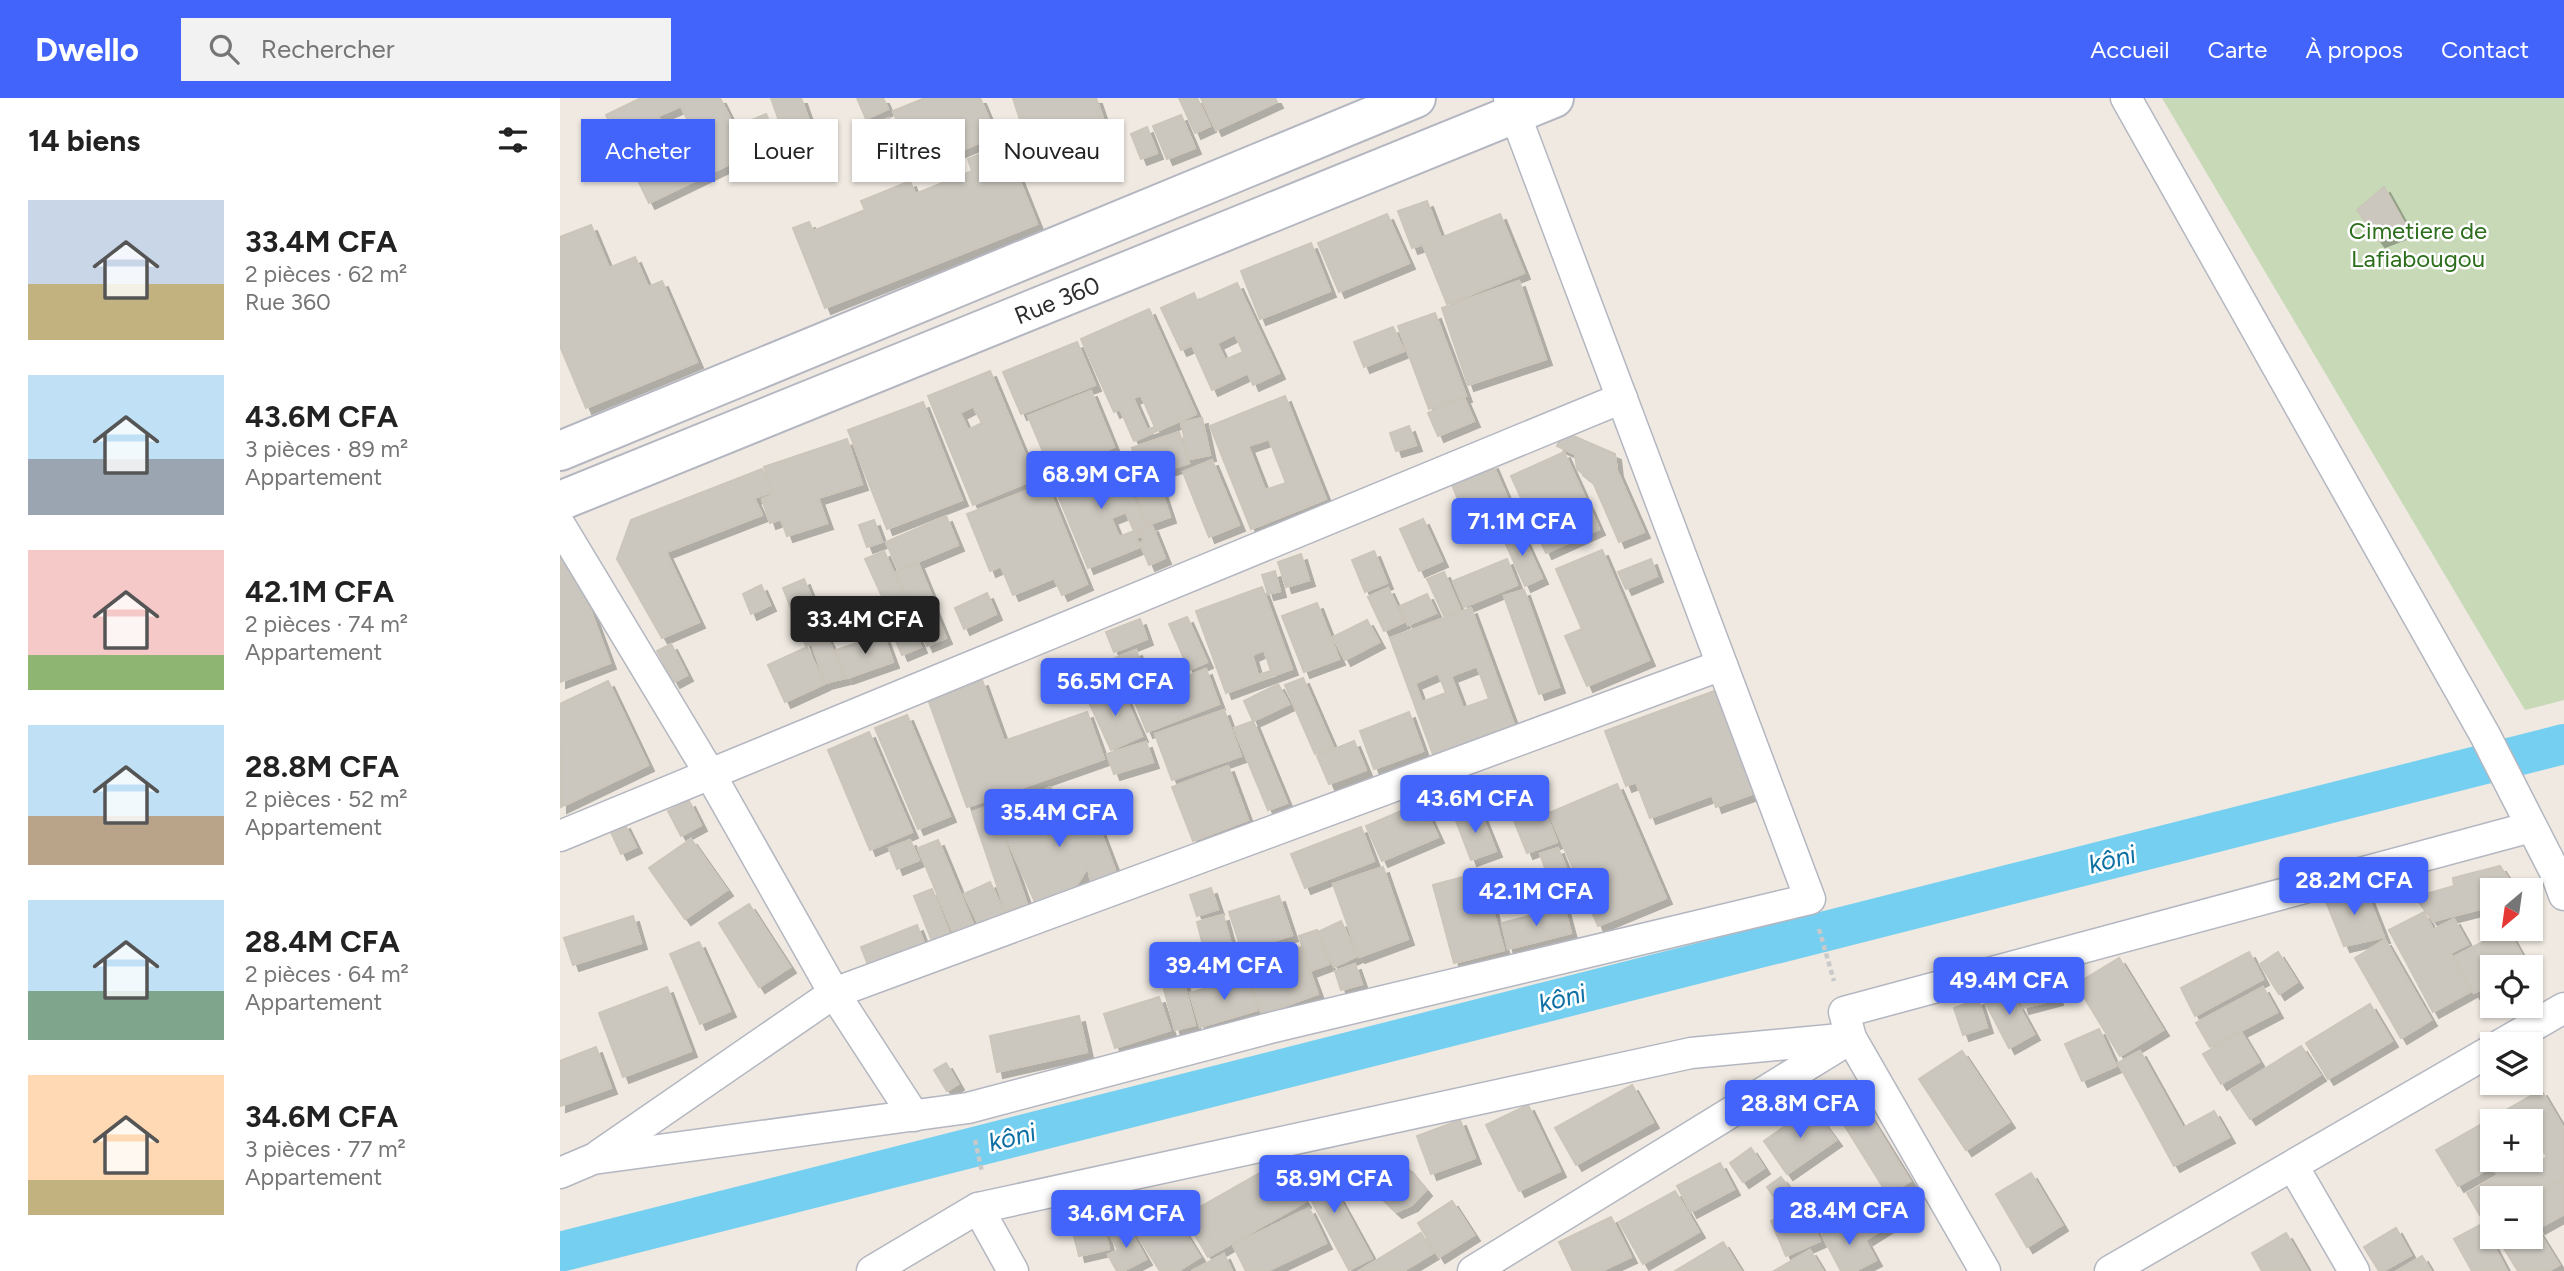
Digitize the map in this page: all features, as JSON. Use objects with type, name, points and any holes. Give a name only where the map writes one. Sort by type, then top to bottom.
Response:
[{"type":"main road","name":"Rue 360","points":[[563,442],[1416,98]]},
{"type":"main road","name":"Rue 360","points":[[560,501],[1512,106],[1554,98]]},
{"type":"street","points":[[2126,98],[2484,735],[2562,882]]},
{"type":"street","points":[[593,1159],[968,1108],[1270,1028],[1810,899],[1512,106]]},
{"type":"street","points":[[560,836],[1622,398]]},
{"type":"street","points":[[560,525],[710,774],[834,993],[914,1116]]},
{"type":"street","points":[[560,1174],[593,1159],[834,993],[1722,665]]},
{"type":"street","points":[[1985,1271],[1851,1038],[1844,1012],[2532,827]]},
{"type":"street","points":[[2522,1032],[2564,1007]]},
{"type":"street","points":[[872,1271],[978,1208],[1690,1053],[1851,1038]]},
{"type":"street","points":[[1473,1271],[1851,1038]]},
{"type":"street","points":[[2110,1271],[2480,1057]]},
{"type":"street","points":[[2293,1166],[2354,1271]]},
{"type":"street","points":[[978,1208],[1013,1271]]},
{"type":"path","points":[[1817,923],[1828,960]]},
{"type":"path","points":[[974,1133],[982,1169]]},
{"type":"green space","name":"Cimetiere de Lafiabougou","points":[[2162,98],[2564,98],[2564,700],[2525,710]]},
{"type":"building","points":[[641,98],[720,98],[730,119],[729,164],[715,171],[715,119],[687,119],[681,106],[658,116],[659,119],[608,119],[606,115]]},
{"type":"building","points":[[771,98],[801,98],[808,119],[778,119]]},
{"type":"building","points":[[857,98],[883,98],[888,109],[866,119]]},
{"type":"building","points":[[925,98],[980,98],[989,119],[979,119],[979,143],[965,149],[965,119],[896,119],[893,111]]},
{"type":"building","points":[[1013,98],[1096,98],[1103,119],[1020,119]]},
{"type":"building","points":[[1179,98],[1197,98],[1210,126],[1195,133]]},
{"type":"building","points":[[1201,98],[1275,98],[1277,102],[1216,130]]},
{"type":"building","points":[[766,114],[768,119],[754,119]]},
{"type":"building","points":[[1181,115],[1195,148],[1167,159],[1153,126]]},
{"type":"building","points":[[1147,127],[1157,153],[1141,159],[1131,134]]},
{"type":"building","points":[[979,155],[979,182],[1020,182],[1037,224],[825,308],[793,228],[809,222],[813,231],[865,210],[861,201],[908,182],[910,182],[915,194],[945,182],[965,182],[965,174],[972,171],[968,159]]},
{"type":"building","points":[[639,182],[692,182],[649,203]]},
{"type":"building","points":[[2384,187],[2408,230],[2379,241],[2357,210]]},
{"type":"building","points":[[1427,201],[1441,238],[1412,248],[1398,211]]},
{"type":"building","points":[[1387,214],[1409,263],[1339,292],[1318,243]]},
{"type":"building","points":[[1500,214],[1524,273],[1447,304],[1423,245]]},
{"type":"building","points":[[591,225],[609,268],[635,257],[648,287],[662,281],[697,362],[586,408],[560,346],[560,237]]},
{"type":"building","points":[[1311,243],[1330,291],[1260,319],[1241,271]]},
{"type":"building","points":[[1519,281],[1546,359],[1468,385],[1442,308]]},
{"type":"building","points":[[1237,283],[1279,373],[1253,385],[1248,373],[1212,390],[1192,345],[1181,350],[1161,308],[1194,293],[1197,301]],"holes":[[[1235,334],[1243,352],[1225,360],[1217,343]]]},
{"type":"building","points":[[1149,309],[1196,414],[1134,441],[1120,409],[1114,412],[1081,339]],"holes":[[[1141,395],[1155,427],[1147,430],[1133,398]]]},
{"type":"building","points":[[1435,313],[1466,396],[1429,409],[1398,326]]},
{"type":"building","points":[[1393,327],[1404,351],[1364,367],[1354,342]]},
{"type":"building","points":[[1077,342],[1095,385],[1021,414],[1003,372]]},
{"type":"building","points":[[990,371],[1035,479],[973,505],[928,396]],"holes":[[[973,406],[982,423],[968,430],[960,413]]]},
{"type":"building","points":[[1091,391],[1114,447],[1052,473],[1028,416]]},
{"type":"building","points":[[1285,396],[1326,499],[1251,529],[1210,426]],"holes":[[[1269,439],[1286,483],[1265,490],[1248,446]]]},
{"type":"building","points":[[1464,398],[1474,421],[1438,436],[1428,413]]},
{"type":"building","points":[[923,402],[962,500],[887,529],[848,430]]},
{"type":"building","points":[[1202,418],[1210,455],[1189,459],[1181,423]]},
{"type":"building","points":[[1409,426],[1416,445],[1396,451],[1390,433]]},
{"type":"building","points":[[1179,432],[1189,463],[1142,478],[1132,448]]},
{"type":"building","points":[[1564,432],[1615,454],[1617,471],[1644,532],[1619,542],[1593,482],[1577,469],[1575,454],[1557,446]]},
{"type":"building","points":[[847,439],[862,484],[818,498],[827,523],[787,536],[781,519],[770,523],[762,499],[773,495],[764,467]]},
{"type":"building","points":[[1564,452],[1599,529],[1546,553],[1511,476]]},
{"type":"building","points":[[1116,455],[1146,527],[1138,530],[1141,536],[1136,538],[1140,547],[1088,568],[1052,481]],"holes":[[[1126,512],[1134,531],[1119,537],[1111,518]]]},
{"type":"building","points":[[1212,460],[1239,525],[1209,537],[1183,472]]},
{"type":"building","points":[[1492,463],[1518,523],[1490,534],[1479,508],[1464,514],[1450,480]]},
{"type":"building","points":[[762,469],[772,492],[754,498],[762,515],[666,552],[699,622],[662,638],[617,559],[631,520]]},
{"type":"building","points":[[1158,480],[1170,517],[1147,525],[1134,488]]},
{"type":"building","points":[[1046,483],[1087,584],[1062,595],[1054,578],[1013,595],[1001,566],[990,571],[967,514]]},
{"type":"building","points":[[946,516],[958,545],[898,570],[886,542]]},
{"type":"building","points":[[1423,519],[1442,561],[1419,571],[1400,529]]},
{"type":"building","points":[[874,520],[882,542],[867,547],[859,525]]},
{"type":"building","points":[[1152,526],[1165,558],[1149,565],[1140,543],[1144,541],[1140,531]]},
{"type":"building","points":[[1520,530],[1542,578],[1525,586],[1503,538]]},
{"type":"building","points":[[1602,550],[1649,660],[1587,686],[1565,636],[1582,629],[1556,569]]},
{"type":"building","points":[[884,551],[908,605],[890,614],[865,559]]},
{"type":"building","points":[[1374,551],[1387,583],[1365,592],[1352,560]]},
{"type":"building","points":[[569,552],[610,663],[560,682],[560,555]]},
{"type":"building","points":[[1301,554],[1309,580],[1286,587],[1278,562]]},
{"type":"building","points":[[1507,559],[1517,585],[1464,607],[1453,581]]},
{"type":"building","points":[[1651,559],[1657,576],[1626,589],[1618,572]]},
{"type":"building","points":[[918,563],[932,597],[911,606],[896,572]]},
{"type":"building","points":[[1275,571],[1280,591],[1268,594],[1262,575]]},
{"type":"building","points":[[1444,572],[1460,609],[1444,616],[1427,579]]},
{"type":"building","points":[[804,579],[827,638],[806,646],[783,588]]},
{"type":"building","points":[[761,585],[770,605],[751,614],[743,594]]},
{"type":"building","points":[[1262,587],[1292,669],[1226,693],[1196,611]],"holes":[[[1264,650],[1271,671],[1258,675],[1252,655]]]},
{"type":"building","points":[[1388,588],[1404,622],[1384,631],[1368,597]]},
{"type":"building","points":[[1524,590],[1559,687],[1539,694],[1504,596]]},
{"type":"building","points":[[987,593],[996,614],[964,629],[955,608]]},
{"type":"building","points":[[1427,594],[1436,613],[1408,625],[1400,606]]},
{"type":"building","points":[[930,600],[946,638],[927,646],[911,608]]},
{"type":"building","points":[[1317,603],[1339,659],[1304,672],[1282,616]]},
{"type":"building","points":[[1471,608],[1516,730],[1435,760],[1390,638]],"holes":[[[1477,666],[1489,699],[1463,708],[1451,676]],[[1438,673],[1446,693],[1422,702],[1415,683]]]},
{"type":"building","points":[[908,617],[921,647],[902,655],[889,625]]},
{"type":"building","points":[[1187,617],[1207,662],[1189,670],[1169,624]]},
{"type":"building","points":[[1140,619],[1147,639],[1114,652],[1106,632]]},
{"type":"building","points":[[1367,620],[1379,642],[1345,660],[1333,637]]},
{"type":"building","points":[[883,634],[893,662],[847,678],[836,650]]},
{"type":"building","points":[[828,640],[845,678],[825,683],[813,646]]},
{"type":"building","points":[[671,644],[687,675],[674,682],[657,651]]},
{"type":"building","points":[[807,647],[824,684],[785,702],[768,665]]},
{"type":"building","points":[[1136,650],[1150,687],[1130,694],[1115,658]]},
{"type":"building","points":[[1206,669],[1219,704],[1147,732],[1133,697]]},
{"type":"building","points":[[1303,678],[1333,747],[1315,754],[1285,685]]},
{"type":"building","points":[[982,680],[1004,741],[1087,712],[1104,759],[967,807],[928,699]]},
{"type":"building","points":[[608,681],[648,765],[561,807],[560,704]]},
{"type":"building","points":[[1278,684],[1289,704],[1253,721],[1244,701]]},
{"type":"building","points":[[1120,686],[1142,736],[1111,750],[1088,700]]},
{"type":"building","points":[[1717,690],[1755,793],[1716,807],[1712,795],[1650,818],[1636,782],[1626,786],[1605,731]]},
{"type":"building","points":[[1224,710],[1241,756],[1172,780],[1155,734]]},
{"type":"building","points":[[1409,712],[1423,751],[1374,769],[1360,731]]},
{"type":"building","points":[[907,715],[950,816],[918,829],[875,728]]},
{"type":"building","points":[[1253,721],[1287,803],[1268,810],[1234,728]]},
{"type":"building","points":[[869,732],[912,832],[870,850],[828,750]]},
{"type":"building","points":[[1354,741],[1366,770],[1329,784],[1317,756]]},
{"type":"building","points":[[1146,742],[1153,762],[1114,774],[1107,754]]},
{"type":"building","points":[[1228,766],[1248,820],[1193,841],[1172,787]]},
{"type":"building","points":[[1617,784],[1666,898],[1598,926],[1549,813]]},
{"type":"building","points":[[1050,787],[1062,802],[1090,811],[1120,883],[1093,894],[1088,867],[1067,900],[1038,909],[1003,830],[1014,833],[1012,810]]},
{"type":"building","points":[[1537,791],[1557,842],[1527,853],[1507,803]]},
{"type":"building","points":[[689,801],[701,825],[681,836],[668,811]]},
{"type":"building","points":[[1422,802],[1438,837],[1382,861],[1366,826]]},
{"type":"building","points":[[992,805],[1027,904],[1006,912],[972,812]]},
{"type":"building","points":[[1479,809],[1496,851],[1471,860],[1455,818]]},
{"type":"building","points":[[624,823],[636,847],[621,854],[610,830]]},
{"type":"building","points":[[1361,827],[1374,861],[1305,888],[1291,854]]},
{"type":"building","points":[[691,839],[727,890],[685,919],[649,868]]},
{"type":"building","points":[[910,840],[919,860],[897,869],[889,848]]},
{"type":"building","points":[[938,840],[975,929],[955,937],[918,848]]},
{"type":"building","points":[[1558,848],[1571,881],[1552,888],[1540,854]]},
{"type":"building","points":[[2500,866],[2508,878],[2480,878],[2480,909],[2433,921],[2415,897],[2454,886],[2453,878]]},
{"type":"building","points":[[1383,867],[1408,939],[1359,957],[1333,884]]},
{"type":"building","points":[[1482,872],[1504,950],[1454,963],[1433,885]]},
{"type":"building","points":[[990,882],[1006,917],[981,929],[964,894]]},
{"type":"building","points":[[2364,886],[2384,937],[2344,946],[2325,899]]},
{"type":"building","points":[[1211,888],[1218,909],[1197,916],[1190,895]]},
{"type":"building","points":[[932,889],[952,940],[934,946],[914,896]]},
{"type":"building","points":[[1279,896],[1292,935],[1242,951],[1229,912]]},
{"type":"building","points":[[749,904],[790,967],[759,987],[719,923]]},
{"type":"building","points":[[1564,907],[1571,933],[1508,949],[1502,923]]},
{"type":"building","points":[[2424,912],[2433,930],[2454,919],[2468,944],[2450,953],[2471,991],[2433,1012],[2389,930]]},
{"type":"building","points":[[1223,915],[1237,966],[1210,973],[1197,922]]},
{"type":"building","points":[[633,916],[641,943],[573,965],[564,938]]},
{"type":"building","points":[[1341,921],[1357,956],[1334,967],[1318,932]]},
{"type":"building","points":[[917,925],[926,948],[870,970],[861,947]]},
{"type":"building","points":[[1317,930],[1329,964],[1310,971],[1299,936]]},
{"type":"building","points":[[2385,940],[2431,1020],[2401,1038],[2355,958]]},
{"type":"building","points":[[699,942],[730,1011],[700,1024],[670,954]]},
{"type":"building","points":[[2482,942],[2514,942],[2521,955],[2480,955],[2480,990],[2474,993],[2454,957]]},
{"type":"building","points":[[1301,947],[1318,994],[1262,1014],[1244,967]]},
{"type":"building","points":[[2249,952],[2263,979],[2195,1016],[2181,988]]},
{"type":"building","points":[[2278,952],[2297,982],[2279,994],[2260,964]]},
{"type":"building","points":[[2119,958],[2163,1030],[2120,1056],[2076,984]]},
{"type":"building","points":[[1355,964],[1362,984],[1341,990],[1335,971]]},
{"type":"building","points":[[1179,965],[1195,1025],[1175,1030],[1159,971]]},
{"type":"building","points":[[2051,974],[2057,999],[2023,1008],[2016,983]]},
{"type":"building","points":[[1247,976],[1257,1010],[1200,1027],[1190,993]]},
{"type":"building","points":[[667,987],[691,1051],[623,1077],[599,1013]]},
{"type":"building","points":[[2008,987],[2034,1034],[2009,1048],[1984,1000]]},
{"type":"building","points":[[2263,987],[2277,1012],[2210,1047],[2196,1023]]},
{"type":"building","points":[[1159,997],[1170,1030],[1115,1048],[1104,1014]]},
{"type":"building","points":[[1978,999],[1987,1027],[1963,1035],[1954,1008]]},
{"type":"building","points":[[2370,1004],[2392,1041],[2328,1079],[2306,1043]]},
{"type":"building","points":[[1079,1016],[1087,1052],[997,1072],[990,1036]]},
{"type":"building","points":[[2099,1029],[2116,1066],[2082,1081],[2065,1044]]},
{"type":"building","points":[[2241,1032],[2259,1062],[2221,1084],[2203,1054]]},
{"type":"building","points":[[2301,1046],[2320,1075],[2250,1119],[2231,1090]]},
{"type":"building","points":[[596,1047],[611,1088],[560,1106],[560,1061]]},
{"type":"building","points":[[1962,1051],[2009,1122],[1966,1150],[1919,1079]]},
{"type":"building","points":[[2140,1051],[2183,1128],[2214,1111],[2229,1137],[2174,1166],[2118,1063]]},
{"type":"building","points":[[946,1063],[958,1084],[947,1091],[934,1070]]},
{"type":"building","points":[[1632,1085],[1653,1122],[1576,1165],[1555,1128]]},
{"type":"building","points":[[2543,1093],[2564,1129],[2564,1177],[2543,1189],[2543,1186],[2480,1186],[2480,1215],[2467,1193],[2498,1175],[2496,1172],[2543,1172],[2543,1160],[2547,1157],[2543,1151],[2543,1109],[2508,1109],[2532,1095]]},
{"type":"building","points":[[1856,1094],[1910,1181],[1888,1195],[1833,1107]]},
{"type":"building","points":[[1528,1105],[1560,1171],[1519,1191],[1486,1125]]},
{"type":"building","points":[[1812,1107],[1836,1140],[1787,1174],[1764,1141]]},
{"type":"building","points":[[1460,1120],[1475,1158],[1431,1174],[1417,1136]]},
{"type":"building","points":[[2480,1125],[2480,1172],[2483,1172],[2458,1186],[2436,1150]]},
{"type":"building","points":[[1751,1148],[1764,1168],[1743,1182],[1730,1163]]},
{"type":"building","points":[[1318,1160],[1372,1258],[1349,1270],[1296,1172]]},
{"type":"building","points":[[1281,1161],[1305,1202],[1208,1257],[1184,1216]]},
{"type":"building","points":[[1720,1163],[1734,1189],[1691,1212],[1677,1186]]},
{"type":"building","points":[[1406,1166],[1426,1190],[1412,1205],[1396,1212],[1384,1201],[1373,1177],[1394,1169],[1399,1180]]},
{"type":"building","points":[[2031,1173],[2062,1225],[2027,1247],[1996,1194]]},
{"type":"building","points":[[1781,1177],[1796,1197],[1781,1207],[1767,1187]]},
{"type":"building","points":[[2564,1180],[2564,1214],[2543,1226],[2543,1192]]},
{"type":"building","points":[[1675,1191],[1699,1232],[1643,1264],[1619,1222]]},
{"type":"building","points":[[1900,1191],[1912,1211],[1867,1239],[1855,1219]]},
{"type":"building","points":[[1161,1195],[1200,1257],[1178,1271],[1160,1271],[1126,1217]]},
{"type":"building","points":[[1452,1201],[1474,1235],[1439,1257],[1418,1223]]},
{"type":"building","points":[[1805,1206],[1820,1241],[1786,1256],[1771,1221]]},
{"type":"building","points":[[1309,1208],[1326,1243],[1267,1271],[1246,1271],[1233,1245]]},
{"type":"building","points":[[1611,1217],[1631,1257],[1601,1271],[1573,1271],[1559,1242]]},
{"type":"building","points":[[1853,1218],[1876,1260],[1855,1271],[1841,1271],[1822,1235]]},
{"type":"building","points":[[1102,1220],[1109,1249],[1079,1256],[1072,1228]]},
{"type":"building","points":[[1127,1225],[1146,1259],[1123,1271],[1117,1271],[1108,1255],[1118,1250],[1110,1235]]},
{"type":"building","points":[[2480,1225],[2480,1249],[2495,1249],[2507,1271],[2472,1271],[2454,1239]]},
{"type":"building","points":[[2396,1228],[2411,1255],[2379,1271],[2364,1247]]},
{"type":"building","points":[[1421,1233],[1433,1253],[1403,1271],[1359,1271]]},
{"type":"building","points":[[2286,1233],[2308,1271],[2262,1271],[2252,1253]]},
{"type":"building","points":[[2543,1239],[2559,1265],[2548,1271],[2518,1271],[2504,1249],[2543,1249]]},
{"type":"building","points":[[1723,1242],[1741,1271],[1675,1271]]},
{"type":"building","points":[[1810,1250],[1823,1271],[1774,1271]]},
{"type":"building","points":[[1224,1254],[1232,1271],[1192,1271]]},
{"type":"building","points":[[2422,1256],[2431,1271],[2397,1271]]},
{"type":"waterway","name":"kôni","points":[[560,1252],[2564,744]]}]
